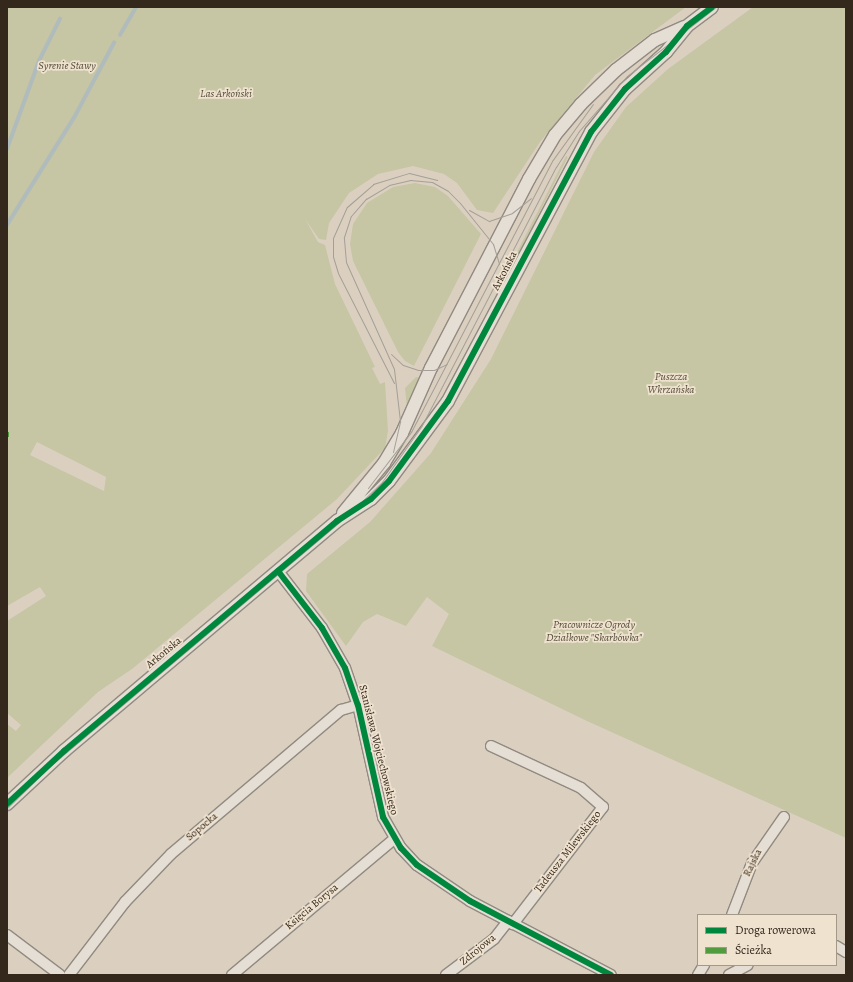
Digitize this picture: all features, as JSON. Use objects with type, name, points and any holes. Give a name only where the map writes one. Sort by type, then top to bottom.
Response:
[{"type":"street","name":"Arkońska","points":[[337,521],[397,442],[431,368],[529,179],[558,132],[589,94],[616,70],[657,39],[687,26],[712,7]]},
{"type":"street","name":"Arkońska","points":[[7,804],[51,762],[337,521],[382,489],[423,440],[452,394],[588,137],[620,95],[666,52],[687,26]]},
{"type":"street","name":"Stanisława Wojciechowskiego","points":[[278,571],[332,644],[345,668],[358,705],[383,817],[394,840],[428,874],[510,923],[610,975]]},
{"type":"street","name":"Sopocka","points":[[69,975],[125,902],[171,854],[341,710],[358,705]]},
{"type":"street","name":"Tadeusza Milewskiego","points":[[491,746],[581,788],[603,807],[510,923]]},
{"type":"street","name":"Rajska","points":[[732,914],[752,863],[784,817]]},
{"type":"street","name":"Księcia Borysa","points":[[232,975],[394,840]]},
{"type":"street","name":"Zdrojowa","points":[[446,975],[494,939],[510,923]]},
{"type":"street","points":[[7,935],[60,975]]},
{"type":"street","points":[[837,947],[846,952]]},
{"type":"street","points":[[698,975],[703,966]]},
{"type":"street","points":[[729,975],[746,966]]},
{"type":"green space","points":[[7,7],[686,7],[595,75],[540,142],[493,213],[477,210],[457,183],[444,174],[413,166],[378,174],[349,193],[329,223],[326,240],[319,239],[305,219],[318,242],[325,245],[335,284],[375,367],[372,368],[380,384],[385,382],[388,431],[385,448],[337,499],[132,669],[98,692],[7,778],[7,724],[16,731],[21,725],[7,713],[7,621],[46,596],[40,587],[7,606]],"holes":[[[37,442],[106,477],[104,491],[30,455]]]},
{"type":"green space","name":"Puszcza Wkrzańska","points":[[753,7],[846,7],[846,838],[587,721],[432,646],[449,614],[427,597],[406,626],[377,614],[363,622],[346,646],[306,591],[307,574],[370,522],[431,453],[491,359],[594,152],[626,107],[668,69]]},
{"type":"green space","points":[[566,156],[568,157],[517,256],[516,255]]},
{"type":"green space","points":[[415,183],[435,187],[448,196],[481,234],[414,366],[405,361],[398,352],[353,261],[350,244],[353,224],[367,203],[393,187]]},
{"type":"green space","points":[[416,377],[422,378],[407,408],[405,388]]},
{"type":"waterway","points":[[120,35],[136,7]]},
{"type":"waterway","points":[[7,149],[39,61],[60,19]]},
{"type":"waterway","points":[[7,225],[75,116],[114,43]]},
{"type":"tram line","points":[[7,808],[51,765],[347,516],[382,482],[421,427],[556,167],[579,131],[627,76],[716,7]]},
{"type":"tram line","points":[[368,488],[411,432],[552,161],[593,104]]},
{"type":"tram line","points":[[394,383],[338,273],[333,257],[333,238],[347,207],[373,184],[409,173],[437,180]]},
{"type":"tram line","points":[[393,452],[400,421],[394,369],[346,262],[344,237],[351,216],[366,199],[389,185],[410,180],[432,182],[448,191],[460,203],[493,244],[499,264]]},
{"type":"tram line","points":[[469,210],[489,221],[512,213],[531,198]]},
{"type":"tram line","points":[[391,354],[403,365],[418,370],[434,370],[447,364]]},
{"type":"cycle path","points":[[7,804],[64,751],[337,521],[371,499],[389,481],[448,401],[591,132],[625,89],[666,52],[687,26],[712,7]]},
{"type":"cycle path","points":[[278,571],[322,628],[345,668],[358,705],[383,817],[401,848],[417,865],[470,901],[611,975]]},
{"type":"park label","name":"Syrenie Stawy","points":[[67,66]]},
{"type":"park label","name":"Las Arkoński","points":[[226,94]]},
{"type":"park label","name":"Pracownicze Ogrody Działkowe \"Skarbówka\"","points":[[594,632]]}]
